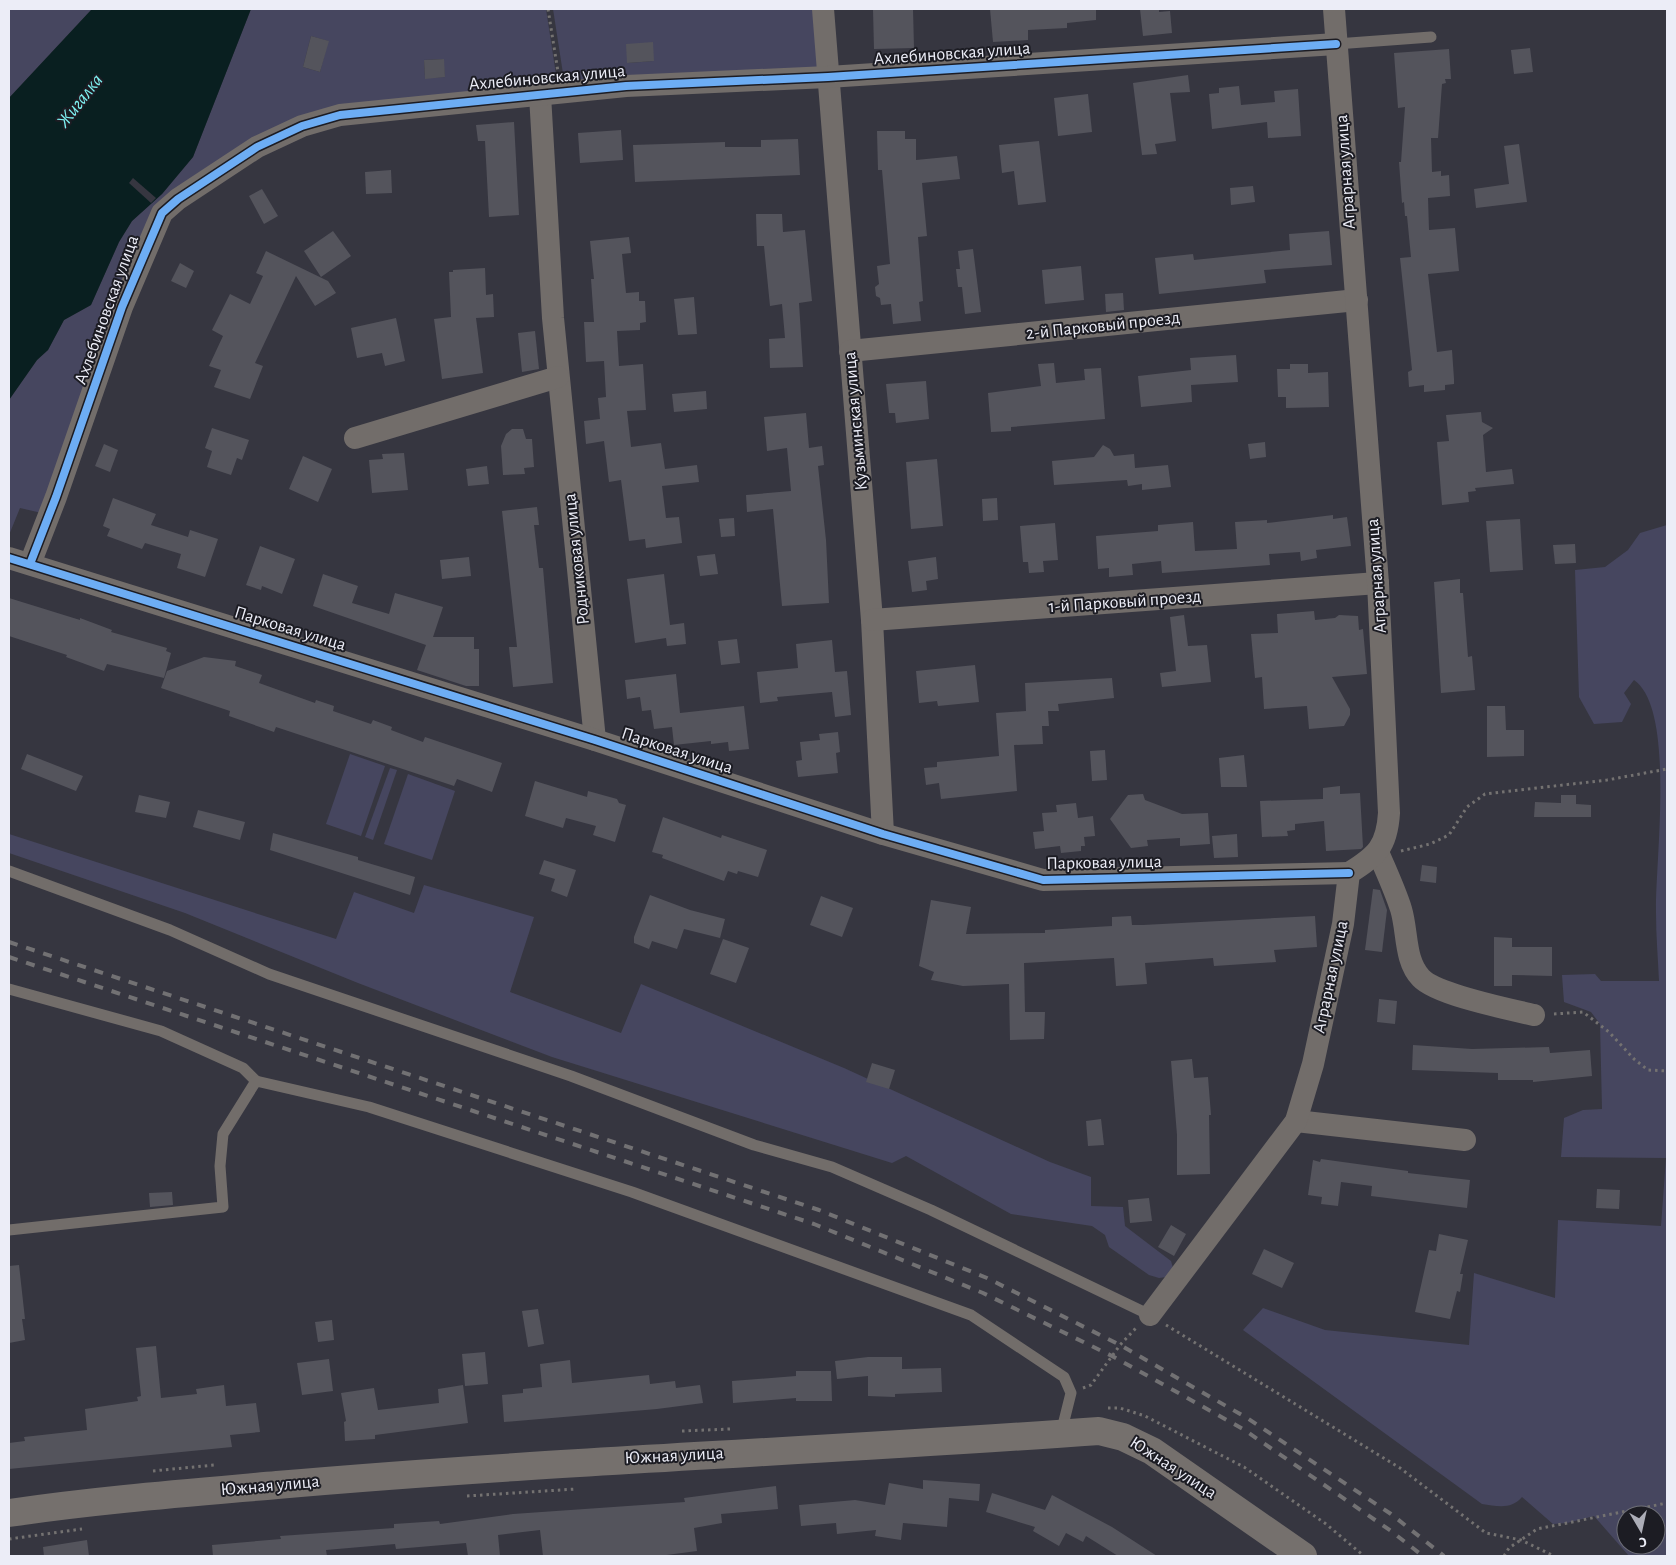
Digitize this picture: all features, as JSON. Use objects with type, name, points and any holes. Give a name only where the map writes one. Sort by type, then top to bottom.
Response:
[{"type":"street","name":"Кузьминская улица","points":[[823,9],[872,620],[883,834]]},
{"type":"street","name":"Аграрная улица","points":[[1150,1315],[1296,1121],[1313,1064],[1341,933],[1349,873],[1370,860],[1378,852],[1388,833],[1389,813],[1378,583],[1334,9]]},
{"type":"street","name":"Ахлебиновская улица","points":[[19,561],[56,497],[122,307],[162,213],[178,199],[257,147],[302,126],[340,115],[626,86],[828,77],[1336,44]]},
{"type":"street","name":"Родниковая улица","points":[[551,94],[553,318],[595,740]]},
{"type":"street","name":"2-й Парковый проезд","points":[[850,351],[1357,300]]},
{"type":"street","points":[[355,438],[558,377]]},
{"type":"street","name":"Парковая улица","points":[[19,561],[595,740],[883,834],[1043,880],[1349,873]]},
{"type":"street","name":"1-й Парковый проезд","points":[[872,620],[1378,583]]},
{"type":"street","points":[[1378,852],[1401,910],[1411,963],[1422,980],[1448,992],[1475,1001],[1534,1015]]},
{"type":"street","points":[[1296,1121],[1465,1140]]},
{"type":"street","name":"Южная улица","points":[[9,1513],[78,1503],[396,1475],[1099,1430],[1124,1437],[1152,1451],[1303,1556]]},
{"type":"lane","points":[[1336,44],[1431,37]]},
{"type":"lane","points":[[9,870],[170,930],[269,974],[571,1076],[754,1145],[832,1167],[931,1210],[1150,1315]]},
{"type":"lane","points":[[9,989],[161,1031],[243,1068],[256,1081],[369,1107],[622,1189],[971,1315],[1064,1377],[1071,1393],[1061,1433]]},
{"type":"lane","points":[[9,1230],[223,1207],[220,1166],[223,1134],[256,1081]]},
{"type":"path","points":[[548,9],[551,94]]},
{"type":"path","points":[[1378,852],[1402,851],[1430,844],[1449,835],[1467,808],[1485,794],[1607,780],[1667,769]]},
{"type":"path","points":[[1534,1015],[1583,1012],[1609,1032],[1634,1059],[1648,1070],[1667,1071]]},
{"type":"path","points":[[1071,1393],[1091,1385],[1120,1345],[1150,1315],[1400,1468],[1486,1533],[1521,1540],[1554,1556]]},
{"type":"path","points":[[463,1496],[579,1488]]},
{"type":"path","points":[[1504,1556],[1510,1548],[1537,1529],[1667,1503]]},
{"type":"path","points":[[9,1539],[91,1528]]},
{"type":"shaded area","points":[[9,9],[92,9],[9,98]]},
{"type":"shaded area","points":[[251,9],[546,9],[559,94],[312,112],[165,203],[46,514],[20,508],[9,535],[9,400],[37,360],[48,350],[64,320],[91,305],[119,242],[132,221],[162,194],[193,157]],"holes":[[[311,36],[328,41],[320,72],[303,67]],[[443,59],[445,77],[425,78],[424,60]]]},
{"type":"shaded area","points":[[553,9],[814,9],[818,78],[566,93]],"holes":[[[653,43],[653,61],[628,63]]]},
{"type":"shaded area","points":[[1667,525],[1667,1556],[1628,1555],[1666,1555],[1666,1505],[1616,1505],[1616,1541],[1594,1516],[1567,1523],[1553,1524],[1522,1497],[1513,1504],[1508,1505],[1482,1504],[1243,1330],[1263,1308],[1325,1330],[1469,1345],[1474,1273],[1555,1298],[1558,1220],[1661,1226],[1666,1158],[1561,1157],[1564,1118],[1583,1110],[1602,1109],[1600,1024],[1591,1012],[1564,1002],[1562,975],[1595,974],[1601,981],[1659,981],[1656,889],[1660,788],[1659,752],[1655,721],[1647,696],[1634,680],[1624,693],[1631,704],[1622,722],[1594,724],[1579,697],[1575,570],[1605,567],[1628,550],[1640,533]]},
{"type":"shaded area","points":[[350,754],[385,766],[361,836],[326,824]]},
{"type":"shaded area","points":[[390,768],[397,770],[373,840],[365,837]]},
{"type":"shaded area","points":[[408,774],[455,791],[432,860],[384,844]]},
{"type":"shaded area","points":[[9,834],[336,939],[354,892],[414,913],[424,885],[534,917],[510,992],[621,1033],[641,984],[844,1068],[1050,1162],[1091,1177],[1091,1206],[1123,1207],[1125,1226],[1171,1261],[1173,1268],[1166,1277],[1159,1278],[1149,1275],[1109,1247],[1105,1235],[1092,1226],[1011,1214],[906,1156],[892,1163],[552,1057],[358,983],[185,913],[9,853]]},
{"type":"water","name":"Жигалка","points":[[92,9],[251,9],[193,157],[162,194],[132,221],[119,242],[91,305],[64,320],[48,350],[37,360],[9,400],[9,98]]},
{"type":"pier","points":[[133,178],[156,198],[151,203],[129,183]]},
{"type":"building","points":[[873,9],[913,9],[914,48],[874,49]]},
{"type":"building","points":[[990,9],[1096,9],[1096,20],[1067,23],[1067,28],[1028,30],[1028,40],[993,42]]},
{"type":"building","points":[[1140,9],[1159,9],[1159,12],[1170,11],[1172,33],[1143,36]]},
{"type":"building","points":[[311,36],[329,41],[320,72],[303,67]]},
{"type":"building","points":[[653,42],[654,61],[627,63],[626,44]]},
{"type":"building","points":[[1530,48],[1533,72],[1514,74],[1511,50]]},
{"type":"building","points":[[1449,49],[1451,79],[1445,79],[1446,83],[1442,84],[1438,138],[1431,138],[1432,172],[1441,171],[1441,176],[1449,175],[1450,196],[1428,198],[1429,230],[1455,228],[1459,271],[1428,274],[1437,352],[1452,350],[1454,384],[1445,385],[1445,390],[1424,392],[1424,385],[1409,387],[1408,372],[1412,370],[1400,258],[1411,257],[1407,216],[1405,216],[1404,202],[1402,203],[1399,162],[1401,162],[1405,107],[1398,108],[1394,53]]},
{"type":"building","points":[[444,59],[445,77],[425,79],[424,60]]},
{"type":"building","points":[[1188,75],[1190,92],[1170,93],[1176,141],[1155,144],[1157,154],[1142,155],[1133,83]]},
{"type":"building","points":[[1239,86],[1241,105],[1275,102],[1274,91],[1298,89],[1301,136],[1268,138],[1267,122],[1212,129],[1209,94],[1219,93],[1219,88]]},
{"type":"building","points":[[1088,94],[1092,132],[1058,136],[1054,98]]},
{"type":"building","points":[[514,122],[519,215],[489,217],[485,141],[478,141],[476,125]]},
{"type":"building","points":[[621,130],[623,160],[580,163],[578,133]]},
{"type":"building","points":[[877,131],[905,131],[905,139],[916,139],[916,160],[957,156],[960,179],[922,183],[927,236],[918,237],[923,301],[919,302],[921,321],[893,324],[891,304],[881,305],[880,298],[876,296],[875,287],[879,284],[877,266],[890,264],[882,170],[878,170]]},
{"type":"building","points":[[798,139],[800,175],[635,182],[633,145],[725,142],[725,147],[761,147],[761,140]]},
{"type":"building","points":[[1039,141],[1046,202],[1018,205],[1014,171],[1002,173],[999,145]]},
{"type":"building","points":[[1519,144],[1527,202],[1476,208],[1474,189],[1509,184],[1504,146]]},
{"type":"building","points":[[391,170],[392,193],[366,194],[365,172]]},
{"type":"building","points":[[1253,186],[1255,202],[1231,205],[1230,188]]},
{"type":"building","points":[[262,189],[278,216],[264,224],[249,196]]},
{"type":"building","points":[[756,214],[782,214],[783,232],[805,230],[812,301],[799,303],[803,367],[770,368],[769,339],[785,338],[782,304],[770,306],[764,246],[757,246]]},
{"type":"building","points":[[333,231],[351,256],[321,277],[304,251]]},
{"type":"building","points":[[1329,231],[1332,265],[1264,270],[1266,283],[1159,294],[1155,258],[1193,254],[1194,260],[1290,250],[1289,234]]},
{"type":"building","points":[[629,237],[631,253],[622,254],[626,293],[639,292],[639,301],[645,301],[646,322],[640,323],[640,330],[617,331],[619,366],[643,364],[646,410],[627,411],[631,447],[661,443],[665,469],[697,465],[699,482],[662,486],[666,518],[679,517],[682,543],[646,548],[645,539],[629,541],[621,480],[609,482],[604,441],[586,444],[584,421],[600,419],[598,398],[606,397],[604,361],[586,362],[584,322],[594,322],[591,279],[594,279],[590,241]]},
{"type":"building","points":[[973,249],[981,312],[965,314],[962,287],[958,287],[956,269],[960,269],[958,251]]},
{"type":"building","points":[[266,251],[328,281],[336,293],[315,306],[296,276],[255,363],[263,366],[250,399],[214,387],[221,370],[209,366],[223,336],[212,330],[230,294],[250,304],[263,276],[256,273]]},
{"type":"building","points":[[180,263],[194,271],[186,288],[171,281]]},
{"type":"building","points":[[1081,266],[1084,300],[1045,304],[1042,270]]},
{"type":"building","points":[[485,268],[486,295],[493,294],[494,317],[476,318],[483,373],[442,379],[434,319],[451,317],[449,272],[453,272],[453,270]]},
{"type":"building","points":[[1123,293],[1124,310],[1106,312],[1105,294]]},
{"type":"building","points":[[694,297],[697,334],[678,335],[674,299]]},
{"type":"building","points":[[396,318],[405,361],[385,366],[382,353],[357,358],[351,328]]},
{"type":"building","points":[[535,331],[539,369],[522,372],[518,333]]},
{"type":"building","points":[[1236,355],[1238,382],[1191,385],[1192,402],[1141,407],[1138,376],[1191,370],[1190,358]]},
{"type":"building","points":[[1054,363],[1056,383],[1085,380],[1084,369],[1101,368],[1105,419],[1011,427],[1011,431],[991,432],[988,393],[1041,386],[1038,364]]},
{"type":"building","points":[[1290,364],[1308,364],[1308,373],[1328,372],[1329,407],[1286,408],[1286,397],[1278,397],[1277,369],[1290,369]]},
{"type":"building","points":[[926,381],[929,419],[896,423],[895,413],[889,413],[886,384]]},
{"type":"building","points":[[706,391],[707,409],[674,412],[672,394]]},
{"type":"building","points":[[1481,412],[1482,422],[1493,428],[1483,435],[1486,472],[1512,469],[1514,484],[1475,488],[1476,491],[1468,492],[1469,502],[1442,505],[1437,442],[1449,441],[1446,415]]},
{"type":"building","points":[[806,413],[809,448],[822,446],[824,465],[818,466],[826,540],[829,603],[782,606],[773,509],[747,512],[746,495],[791,491],[787,448],[767,451],[764,417]]},
{"type":"building","points":[[212,428],[249,440],[242,460],[237,458],[231,475],[207,467],[212,451],[205,448]]},
{"type":"building","points":[[512,429],[523,429],[526,439],[532,439],[534,467],[524,468],[525,474],[503,475],[501,446],[506,434]]},
{"type":"building","points":[[1265,442],[1266,457],[1250,459],[1248,444]]},
{"type":"building","points":[[104,444],[118,450],[110,472],[95,466]]},
{"type":"building","points":[[1103,445],[1110,449],[1114,456],[1134,454],[1135,468],[1168,465],[1171,487],[1142,490],[1142,484],[1128,486],[1127,480],[1054,485],[1052,461],[1094,457]]},
{"type":"building","points":[[404,453],[408,490],[372,493],[369,460],[383,459],[382,454]]},
{"type":"building","points":[[303,456],[332,469],[318,502],[289,489]]},
{"type":"building","points":[[937,459],[943,526],[911,529],[906,462]]},
{"type":"building","points":[[487,466],[489,484],[468,486],[466,469]]},
{"type":"building","points":[[113,498],[156,514],[151,525],[188,537],[190,530],[218,539],[205,577],[177,568],[181,554],[145,543],[142,549],[107,536],[110,529],[103,526]]},
{"type":"building","points":[[997,498],[998,520],[983,521],[982,499]]},
{"type":"building","points":[[537,507],[539,525],[534,525],[539,568],[543,568],[553,683],[513,687],[509,647],[517,647],[502,511]]},
{"type":"building","points":[[1333,515],[1333,519],[1347,517],[1351,546],[1316,550],[1317,558],[1301,561],[1300,552],[1269,554],[1270,565],[1162,573],[1161,561],[1132,564],[1133,575],[1109,577],[1109,568],[1098,569],[1096,536],[1158,531],[1158,525],[1193,522],[1195,551],[1237,549],[1235,522],[1267,520],[1267,523]]},
{"type":"building","points":[[734,518],[735,536],[721,537],[719,519]]},
{"type":"building","points":[[1520,519],[1523,570],[1490,572],[1486,521]]},
{"type":"building","points":[[1055,523],[1058,560],[1043,561],[1044,572],[1029,573],[1028,562],[1023,562],[1020,526]]},
{"type":"building","points":[[1575,544],[1576,563],[1555,564],[1553,545]]},
{"type":"building","points":[[260,546],[295,559],[282,594],[262,586],[261,590],[246,585]]},
{"type":"building","points":[[715,554],[718,574],[700,576],[697,556]]},
{"type":"building","points":[[469,557],[471,576],[442,579],[440,560]]},
{"type":"building","points":[[936,557],[938,579],[926,581],[927,590],[912,592],[908,561]]},
{"type":"building","points":[[323,574],[358,586],[352,603],[389,614],[395,593],[443,607],[433,637],[474,637],[474,649],[479,649],[479,686],[466,686],[417,670],[426,645],[313,606]]},
{"type":"building","points":[[664,574],[670,625],[684,623],[686,644],[667,646],[666,638],[635,643],[627,579]]},
{"type":"building","points":[[1460,579],[1460,593],[1463,593],[1468,657],[1472,656],[1475,690],[1441,693],[1434,582]]},
{"type":"building","points":[[9,598],[80,620],[80,618],[112,630],[111,632],[167,648],[166,651],[171,653],[164,678],[107,664],[104,671],[66,657],[67,655],[9,636]]},
{"type":"building","points":[[1314,611],[1315,620],[1335,618],[1339,615],[1358,616],[1359,630],[1363,629],[1367,674],[1332,677],[1350,709],[1350,715],[1344,726],[1309,729],[1307,706],[1264,709],[1262,677],[1255,678],[1251,634],[1278,633],[1277,614]]},
{"type":"building","points":[[1184,615],[1188,646],[1207,645],[1211,682],[1162,687],[1160,673],[1176,671],[1170,617]]},
{"type":"building","points":[[737,639],[740,663],[721,665],[718,641]]},
{"type":"building","points":[[832,640],[835,672],[847,671],[851,715],[835,717],[832,692],[777,697],[778,701],[760,703],[757,672],[798,668],[796,644]]},
{"type":"building","points":[[204,657],[236,661],[235,666],[262,675],[259,683],[315,703],[316,700],[334,706],[333,711],[371,724],[373,720],[392,727],[391,730],[423,742],[425,737],[502,763],[492,792],[457,779],[454,786],[276,727],[274,732],[229,716],[230,711],[161,688],[167,671]]},
{"type":"building","points":[[975,665],[979,702],[938,706],[937,701],[919,703],[916,671]]},
{"type":"building","points":[[676,674],[680,713],[744,706],[749,749],[729,751],[728,742],[711,744],[711,741],[674,745],[672,727],[654,729],[651,710],[642,711],[640,697],[627,699],[625,680]]},
{"type":"building","points":[[1112,678],[1114,698],[1058,704],[1059,711],[1048,711],[1049,726],[1042,726],[1043,744],[1014,745],[1017,791],[941,799],[939,783],[926,785],[924,768],[937,767],[937,762],[999,756],[996,713],[1026,711],[1025,683]]},
{"type":"building","points":[[1487,706],[1505,706],[1506,730],[1524,730],[1524,756],[1487,757]]},
{"type":"building","points":[[838,732],[840,752],[836,753],[838,773],[798,777],[796,761],[802,760],[800,742],[820,740],[819,734]]},
{"type":"building","points":[[1105,750],[1107,780],[1092,781],[1090,751]]},
{"type":"building","points":[[27,754],[83,776],[76,791],[21,769]]},
{"type":"building","points":[[1244,755],[1247,787],[1221,787],[1219,758]]},
{"type":"building","points":[[535,781],[587,797],[588,791],[617,799],[619,803],[626,805],[615,842],[593,835],[596,826],[566,818],[563,828],[525,816]]},
{"type":"building","points":[[1340,786],[1340,794],[1360,793],[1363,847],[1361,849],[1326,851],[1324,821],[1295,824],[1295,830],[1287,831],[1288,836],[1262,837],[1260,801],[1323,799],[1323,788]]},
{"type":"building","points":[[1143,794],[1145,800],[1182,814],[1208,813],[1210,844],[1180,846],[1180,838],[1147,840],[1148,846],[1131,848],[1110,819],[1128,795]]},
{"type":"building","points":[[139,795],[170,802],[166,818],[135,812]]},
{"type":"building","points":[[1561,795],[1576,795],[1576,804],[1591,805],[1591,817],[1534,817],[1535,802],[1561,803]]},
{"type":"building","points":[[1076,803],[1078,818],[1093,816],[1095,836],[1084,837],[1085,846],[1081,846],[1081,851],[1061,853],[1060,846],[1035,849],[1033,832],[1044,831],[1042,813],[1057,812],[1056,805]]},
{"type":"building","points":[[198,810],[245,822],[240,840],[193,827]]},
{"type":"building","points":[[663,817],[721,838],[722,835],[767,850],[758,877],[738,871],[737,874],[728,871],[724,881],[662,858],[663,855],[652,852]]},
{"type":"building","points":[[273,833],[358,857],[358,860],[415,877],[410,895],[270,850]]},
{"type":"building","points":[[1237,834],[1238,857],[1214,858],[1212,836]]},
{"type":"building","points":[[544,860],[576,870],[567,897],[551,891],[555,879],[539,874]]},
{"type":"building","points":[[1422,865],[1437,867],[1436,883],[1420,881]]},
{"type":"building","points":[[1373,889],[1380,890],[1387,910],[1382,952],[1365,950]]},
{"type":"building","points":[[650,895],[690,910],[725,919],[720,938],[684,929],[677,949],[652,941],[649,949],[634,943],[634,937]]},
{"type":"building","points":[[821,896],[853,908],[842,937],[810,925]]},
{"type":"building","points":[[931,900],[971,907],[966,934],[1045,933],[1045,930],[1112,926],[1112,917],[1131,916],[1132,925],[1143,925],[1315,916],[1317,947],[1274,950],[1276,962],[1214,966],[1213,958],[1145,963],[1147,984],[1116,986],[1114,958],[1024,963],[1025,1012],[1045,1012],[1044,1039],[1010,1040],[1009,984],[963,986],[931,980],[934,972],[919,966]]},
{"type":"building","points":[[1494,937],[1512,938],[1512,947],[1552,947],[1552,976],[1512,975],[1512,986],[1494,986]]},
{"type":"building","points":[[723,939],[749,948],[736,983],[710,974]]},
{"type":"building","points":[[1379,999],[1397,1001],[1395,1024],[1377,1022]]},
{"type":"building","points":[[1413,1045],[1472,1049],[1549,1047],[1550,1053],[1590,1050],[1592,1076],[1533,1082],[1533,1080],[1498,1080],[1498,1073],[1412,1070]]},
{"type":"building","points":[[1192,1059],[1194,1078],[1208,1077],[1211,1115],[1209,1115],[1210,1174],[1177,1175],[1177,1135],[1171,1061]]},
{"type":"building","points":[[872,1063],[895,1070],[889,1089],[866,1082]]},
{"type":"building","points":[[1101,1119],[1104,1145],[1088,1146],[1086,1121]]},
{"type":"building","points":[[1321,1159],[1408,1171],[1408,1173],[1470,1180],[1467,1208],[1371,1196],[1372,1186],[1341,1182],[1338,1206],[1321,1204],[1322,1197],[1308,1195],[1313,1160],[1320,1162]]},
{"type":"building","points":[[1597,1189],[1620,1190],[1619,1209],[1596,1208]]},
{"type":"building","points":[[172,1192],[173,1205],[150,1207],[149,1193]]},
{"type":"building","points":[[1149,1198],[1152,1221],[1130,1223],[1128,1200]]},
{"type":"building","points":[[1171,1225],[1186,1234],[1174,1256],[1158,1247]]},
{"type":"building","points":[[1439,1234],[1468,1240],[1460,1274],[1463,1274],[1460,1292],[1457,1291],[1450,1319],[1415,1312],[1429,1250],[1436,1251]]},
{"type":"building","points":[[1264,1249],[1294,1263],[1282,1288],[1252,1274]]},
{"type":"building","points":[[19,1265],[25,1319],[22,1319],[25,1340],[9,1343],[9,1266]]},
{"type":"building","points":[[538,1309],[544,1344],[528,1347],[522,1311]]},
{"type":"building","points":[[332,1320],[334,1340],[318,1342],[315,1322]]},
{"type":"building","points":[[156,1346],[161,1398],[197,1394],[196,1389],[224,1385],[226,1406],[256,1403],[260,1432],[230,1435],[232,1447],[9,1469],[9,1443],[25,1441],[24,1437],[87,1430],[85,1409],[138,1401],[137,1397],[141,1396],[136,1348]]},
{"type":"building","points":[[485,1352],[488,1384],[465,1386],[462,1354]]},
{"type":"building","points":[[868,1357],[902,1357],[902,1369],[941,1368],[942,1392],[895,1394],[895,1397],[868,1396],[868,1376],[837,1379],[835,1361]]},
{"type":"building","points":[[329,1359],[333,1391],[302,1395],[297,1363]]},
{"type":"building","points":[[570,1360],[572,1383],[649,1375],[650,1384],[675,1381],[676,1388],[700,1385],[703,1403],[657,1409],[504,1422],[502,1395],[523,1393],[523,1389],[542,1387],[540,1364]]},
{"type":"building","points":[[796,1371],[831,1371],[832,1401],[796,1401],[796,1398],[733,1403],[732,1381],[796,1376]]},
{"type":"building","points":[[463,1385],[468,1423],[375,1435],[375,1439],[345,1441],[344,1422],[346,1421],[341,1393],[374,1388],[378,1410],[439,1403],[438,1389]]},
{"type":"building","points":[[923,1480],[980,1484],[979,1501],[949,1498],[947,1527],[903,1523],[901,1540],[875,1536],[876,1530],[837,1534],[836,1523],[801,1526],[799,1505],[855,1500],[885,1505],[889,1483],[923,1489]]},
{"type":"building","points":[[776,1486],[778,1509],[721,1514],[722,1523],[694,1528],[697,1551],[659,1556],[543,1556],[540,1530],[498,1535],[500,1556],[468,1556],[466,1543],[396,1549],[395,1544],[326,1550],[327,1556],[213,1556],[212,1545],[281,1539],[280,1536],[394,1528],[394,1524],[439,1521],[440,1524],[513,1514],[685,1502],[684,1498]]},
{"type":"building","points":[[992,1493],[1045,1510],[1052,1495],[1112,1527],[1157,1556],[1118,1556],[1086,1536],[1083,1542],[1066,1533],[1059,1546],[1033,1531],[1035,1527],[986,1512]]},
{"type":"building","points":[[87,1540],[89,1556],[44,1556],[43,1547]]},
{"type":"railway","points":[[9,942],[819,1210],[987,1278],[1120,1345],[1247,1418],[1391,1514],[1444,1556]]},
{"type":"railway","points":[[9,957],[814,1224],[983,1293],[1112,1356],[1243,1429],[1391,1531],[1423,1556]]},
{"type":"cycle path","points":[[30,564],[56,497],[122,307],[162,213],[178,199],[257,147],[302,126],[340,115],[626,86],[828,77],[1336,44]]},
{"type":"cycle path","points":[[9,558],[595,740],[883,834],[1043,880],[1349,873]]}]
